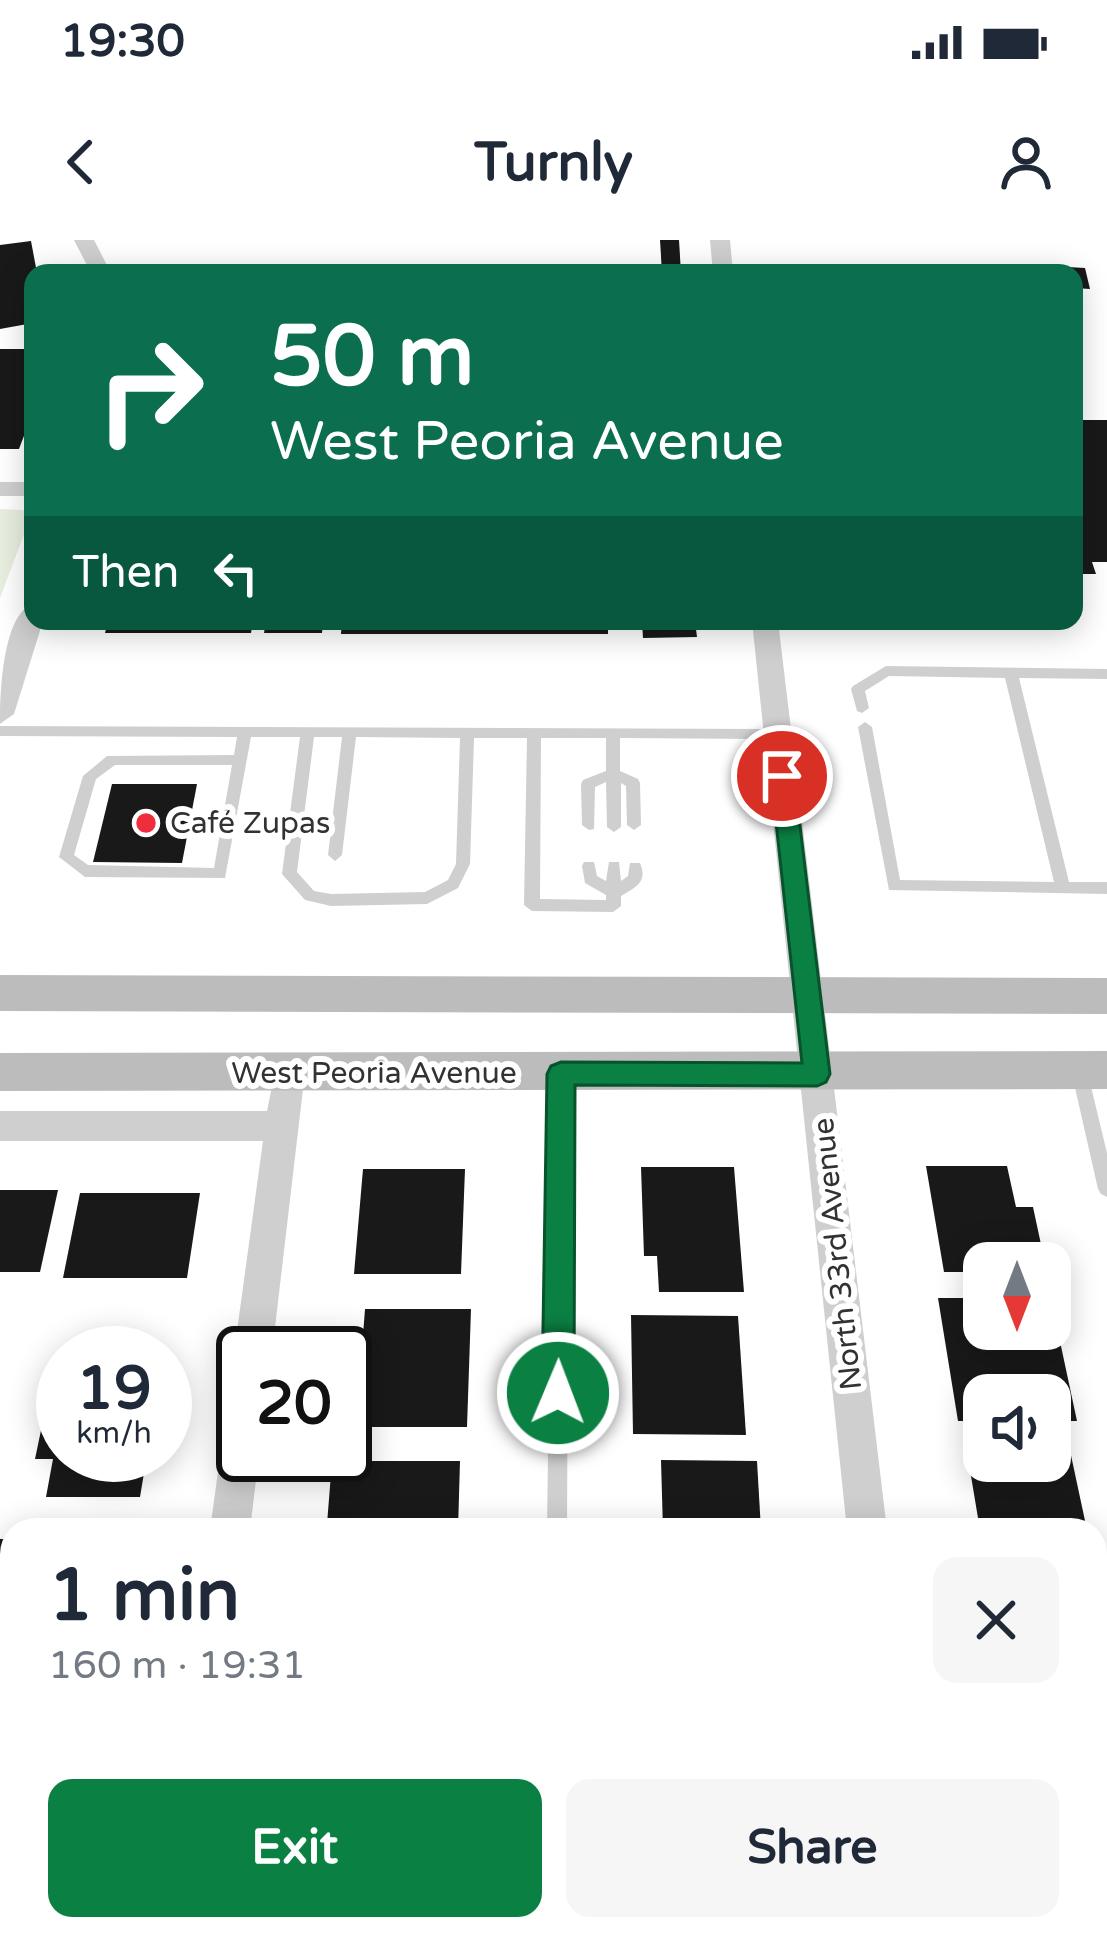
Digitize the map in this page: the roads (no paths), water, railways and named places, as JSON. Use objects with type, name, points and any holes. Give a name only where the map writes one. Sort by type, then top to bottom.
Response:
[{"type":"main road","points":[[0,993],[1107,996]]},
{"type":"main road","name":"West Peoria Avenue","points":[[0,1072],[1093,1070]]},
{"type":"street","points":[[0,714],[27,630]]},
{"type":"street","name":"North 33rd Avenue","points":[[766,630],[866,1518]]},
{"type":"street","points":[[257,1326],[289,1072]]},
{"type":"street","name":"West Peoria Avenue","points":[[0,1126],[283,1126]]},
{"type":"street","points":[[232,1518],[236,1482]]},
{"type":"lane","points":[[862,708],[859,689],[886,671],[1107,674]]},
{"type":"lane","points":[[1011,673],[1063,888]]},
{"type":"lane","points":[[865,727],[894,886],[1107,889]]},
{"type":"lane","points":[[0,730],[778,734]]},
{"type":"lane","points":[[240,760],[112,760],[90,776],[66,857],[85,871],[220,874],[245,732]]},
{"type":"lane","points":[[308,732],[289,874],[310,896],[331,900],[427,898],[453,884],[463,864],[467,733]]},
{"type":"lane","points":[[335,855],[350,732]]},
{"type":"lane","points":[[534,733],[532,905],[613,906],[614,866]]},
{"type":"lane","points":[[613,733],[614,827]]},
{"type":"lane","points":[[589,825],[589,784],[614,774],[633,783],[634,825]]},
{"type":"lane","points":[[590,866],[590,879],[614,893]]},
{"type":"lane","points":[[614,893],[636,880],[635,867]]},
{"type":"lane","points":[[1093,1070],[1107,1189]]},
{"type":"lane","points":[[557,1518],[561,1074]]},
{"type":"place","name":"Café Zupas","points":[[146,823]]}]
